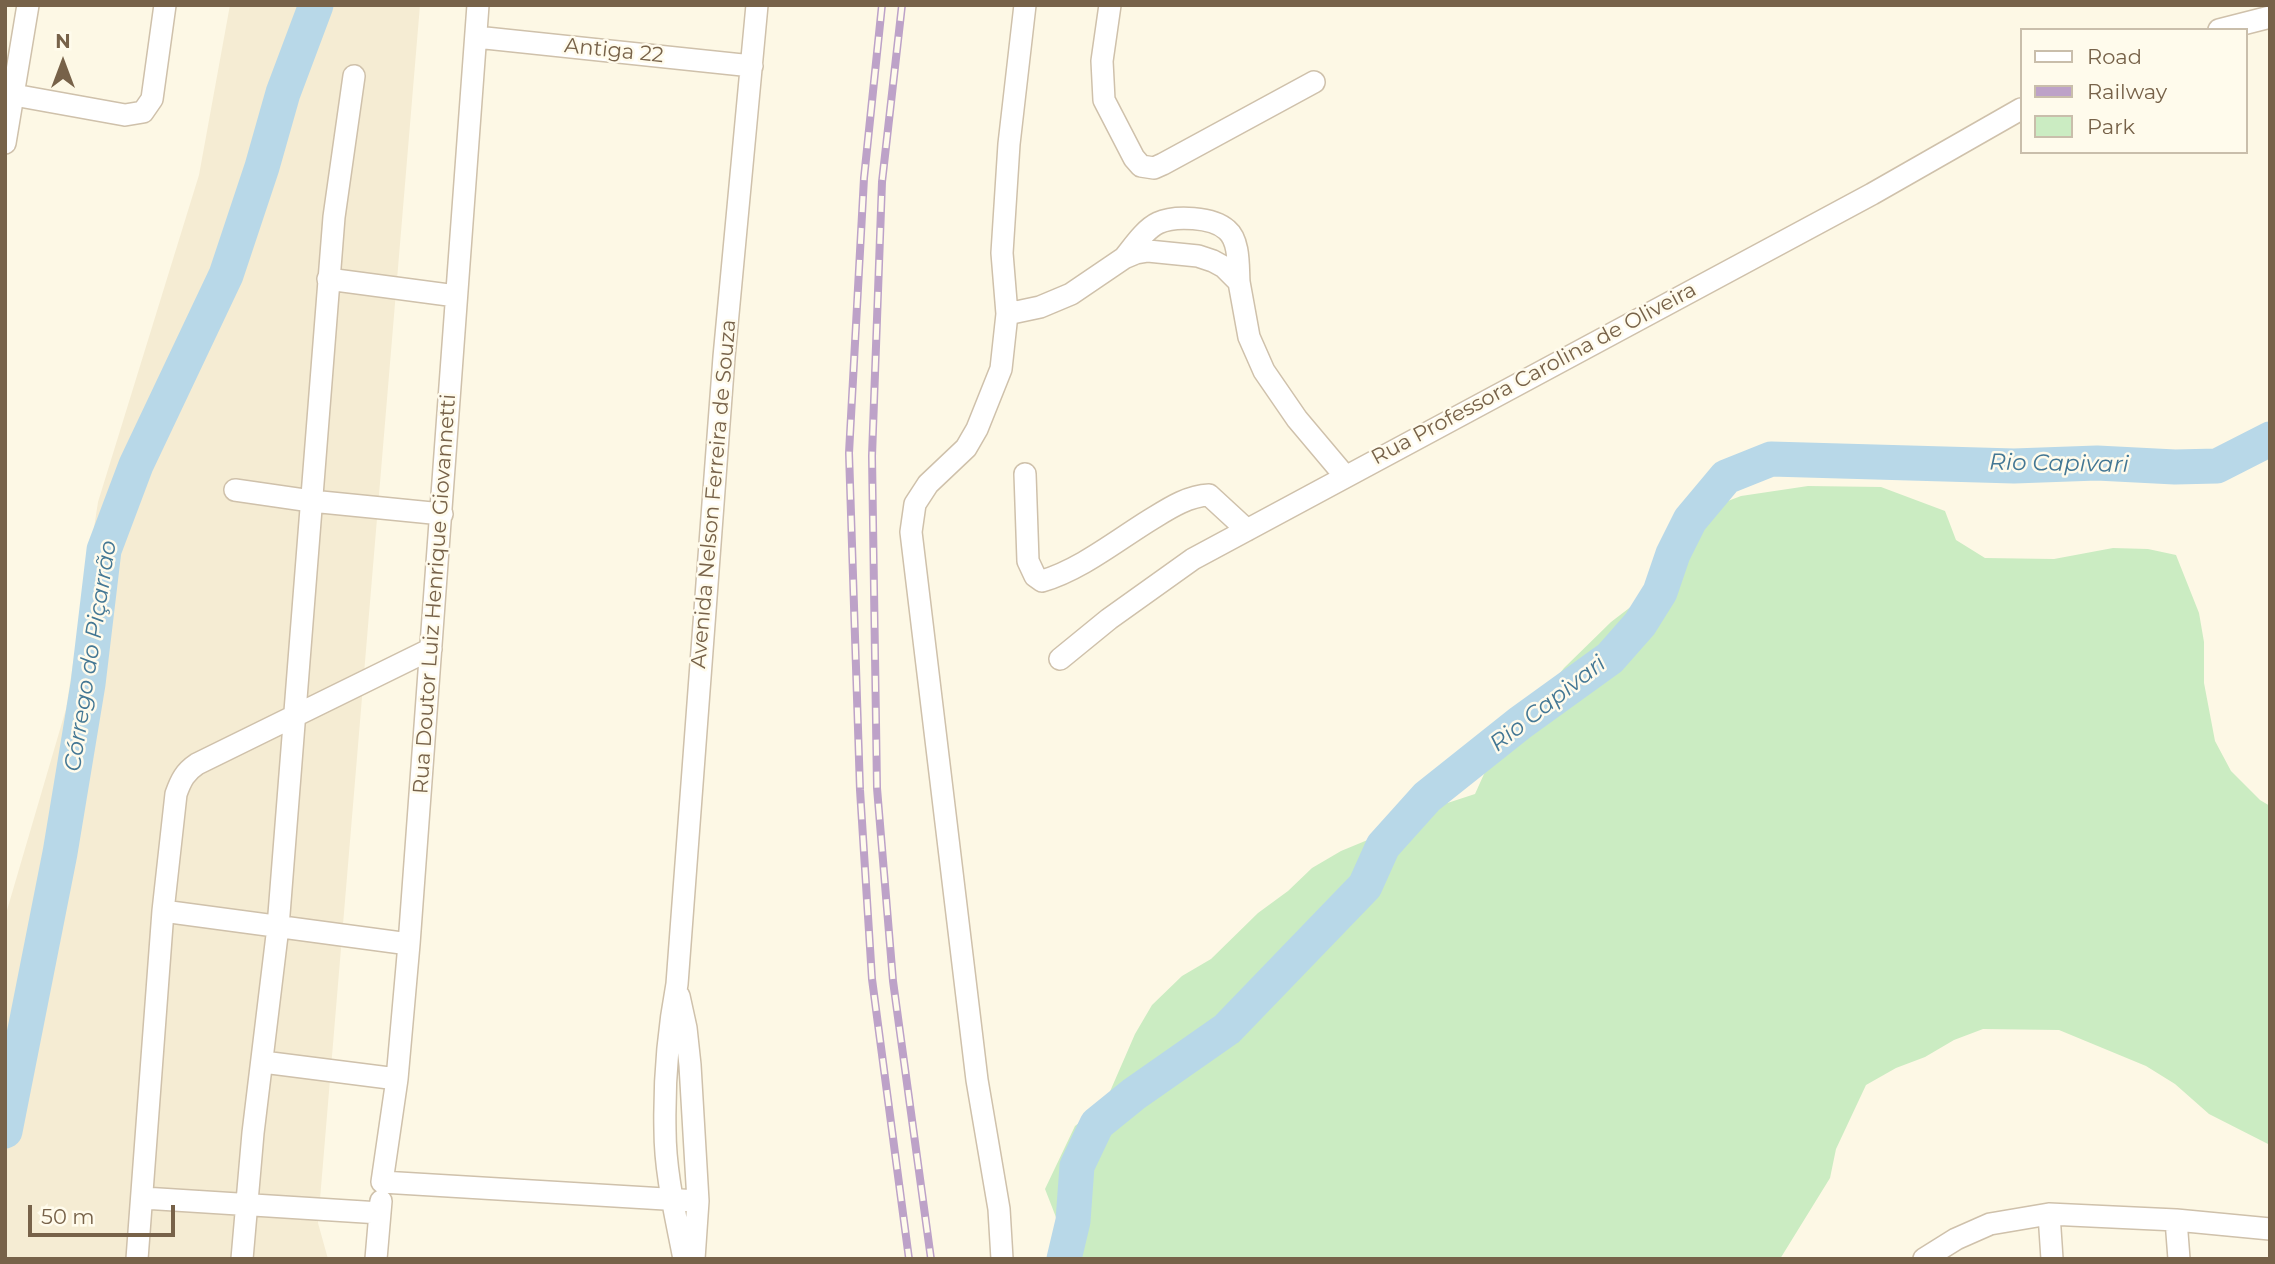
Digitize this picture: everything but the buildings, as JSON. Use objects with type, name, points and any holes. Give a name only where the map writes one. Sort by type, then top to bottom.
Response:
[{"type":"street","points":[[5,143],[28,5]]},
{"type":"street","points":[[14,95],[125,115],[143,113],[152,99],[165,5]]},
{"type":"street","name":"Rua Doutor Luiz Henrique Giovannetti","points":[[376,1259],[382,1182],[397,1079],[409,944],[478,5]]},
{"type":"street","name":"Avenida Nelson Ferreira de Souza","points":[[684,1259],[672,1198],[665,1132],[668,1047],[677,984],[724,358],[757,5]]},
{"type":"street","points":[[1002,1259],[999,1209],[977,1080],[911,532],[915,504],[928,484],[966,448],[977,429],[1001,369],[1007,314],[1002,253],[1009,144],[1025,5]]},
{"type":"street","points":[[1110,5],[1102,61],[1104,100],[1134,158],[1147,169],[1163,164],[1314,82]]},
{"type":"street","points":[[2227,28],[2270,17]]},
{"type":"street","name":"Antiga 22","points":[[476,37],[752,66]]},
{"type":"street","points":[[242,1259],[253,1133],[278,927],[337,183],[354,76]]},
{"type":"street","name":"Rua Professora Carolina de Oliveira","points":[[1060,659],[1109,619],[1193,559],[1872,194],[2020,110]]},
{"type":"street","points":[[1007,314],[1040,307],[1071,294],[1124,258],[1157,223],[1180,218],[1203,219],[1227,230],[1235,244],[1249,337],[1264,371],[1297,419],[1345,476]]},
{"type":"street","points":[[1124,258],[1148,251],[1198,256],[1224,267],[1239,282]]},
{"type":"street","points":[[328,279],[456,296]]},
{"type":"street","points":[[1025,474],[1028,561],[1035,576],[1042,581],[1077,565],[1165,511],[1192,498],[1209,495],[1247,530]]},
{"type":"street","points":[[235,489],[311,501],[442,514]]},
{"type":"street","points":[[137,1259],[163,911],[176,794],[187,771],[294,715],[431,649]]},
{"type":"street","points":[[163,911],[409,944]]},
{"type":"street","name":"Avenida Nelson Ferreira de Souza","points":[[677,984],[690,1066],[698,1201],[694,1259]]},
{"type":"street","points":[[263,1062],[397,1079]]},
{"type":"street","points":[[382,1182],[698,1201]]},
{"type":"street","points":[[143,1198],[380,1213]]},
{"type":"street","points":[[2049,1214],[2052,1259]]},
{"type":"street","points":[[1924,1259],[1956,1239],[1990,1224],[2049,1214],[2176,1220],[2270,1229]]},
{"type":"street","points":[[2176,1220],[2179,1259]]},
{"type":"shaded area","points":[[230,5],[420,5],[318,1223],[328,1259],[5,1259],[5,917],[66,709],[98,502],[199,175]]},
{"type":"green space","points":[[1808,486],[1881,487],[1945,511],[1956,540],[1985,558],[2054,559],[2113,548],[2148,549],[2176,555],[2199,613],[2204,642],[2204,683],[2215,741],[2231,771],[2260,800],[2270,806],[2270,1145],[2209,1114],[2175,1084],[2146,1066],[2059,1030],[1983,1029],[1954,1040],[1866,1085],[1836,1149],[1830,1178],[1780,1259],[1066,1259],[1070,1249],[1045,1189],[1075,1126],[1105,1103],[1135,1034],[1152,1005],[1182,976],[1211,959],[1258,913],[1288,891],[1312,868],[1423,811],[1475,794],[1493,754],[1523,725],[1564,668],[1611,622],[1641,599],[1694,536],[1712,507],[1741,496]]},
{"type":"waterway","name":"Córrego do Piçarrão","points":[[5,1131],[60,853],[88,684],[104,550],[136,465],[226,275],[283,93],[316,5]]},
{"type":"waterway","name":"Rio Capivari","points":[[1064,1259],[1073,1221],[1077,1166],[1097,1124],[1134,1094],[1227,1029],[1365,886],[1383,846],[1427,797],[1520,723],[1610,658],[1640,624],[1660,592],[1673,554],[1690,520],[1726,477],[1771,459],[2014,466],[2097,463],[2217,466],[2270,439]]},
{"type":"railway","points":[[882,5],[864,178],[849,453],[860,790],[872,979],[909,1259]]},
{"type":"railway","points":[[902,5],[882,182],[872,456],[877,788],[893,981],[931,1259]]}]
